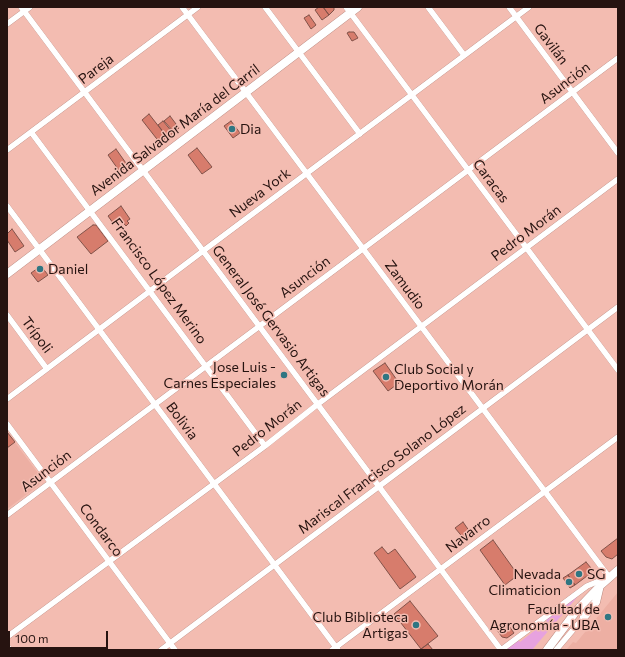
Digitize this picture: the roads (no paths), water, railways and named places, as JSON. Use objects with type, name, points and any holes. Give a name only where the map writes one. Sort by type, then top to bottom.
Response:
[{"type":"main road","name":"Avenida Salvador María del Carril","points":[[7,274],[299,52],[348,10],[358,7]]},
{"type":"main road","points":[[547,650],[554,646],[576,610],[618,570]]},
{"type":"main road","points":[[584,617],[596,602],[601,585]]},
{"type":"main road","points":[[544,650],[554,646]]},
{"type":"street","points":[[7,24],[23,9],[30,7]]},
{"type":"street","name":"Zamudio","points":[[182,7],[609,577]]},
{"type":"street","name":"Pareja","points":[[7,150],[198,7]]},
{"type":"street","points":[[265,7],[360,134]]},
{"type":"street","points":[[428,7],[464,55]]},
{"type":"street","name":"Gavilán","points":[[509,7],[618,153]]},
{"type":"street","name":"Nueva York","points":[[7,399],[100,330],[203,250],[530,7]]},
{"type":"street","name":"General José Gervasio Artigas","points":[[23,9],[84,93],[380,486],[501,650]]},
{"type":"street","name":"Caracas","points":[[348,10],[618,370]]},
{"type":"street","name":"Asunción","points":[[7,515],[618,58]]},
{"type":"street","name":"Francisco López Merino","points":[[31,132],[91,210],[266,446]]},
{"type":"street","name":"Pedro Morán","points":[[7,638],[109,560],[266,446],[318,404],[618,179]]},
{"type":"street","name":"Bolivia","points":[[7,206],[275,564],[335,649]]},
{"type":"street","name":"Mariscal Francisco Solano López","points":[[160,650],[618,307]]},
{"type":"street","name":"Trípoli","points":[[7,315],[47,369]]},
{"type":"street","name":"Condarco","points":[[7,424],[175,650]]},
{"type":"street","name":"Navarro","points":[[335,649],[618,437]]},
{"type":"street","points":[[501,650],[587,586],[609,577]]},
{"type":"street","points":[[554,646],[584,617]]},
{"type":"street","points":[[7,646],[10,650]]},
{"type":"place","name":"Dia","points":[[232,129]]},
{"type":"place","name":"Daniel","points":[[40,269]]},
{"type":"place","name":"Jose Luis - Carnes Especiales","points":[[284,375]]},
{"type":"place","name":"Club Social y Deportivo Morán","points":[[386,377]]},
{"type":"place","name":"SG","points":[[579,574]]},
{"type":"place","name":"Nevada Climaticion","points":[[569,582]]},
{"type":"place","name":"Facultad de Agronomía - UBA","points":[[608,617]]},
{"type":"place","name":"Club Biblioteca Artigas","points":[[416,625]]}]
